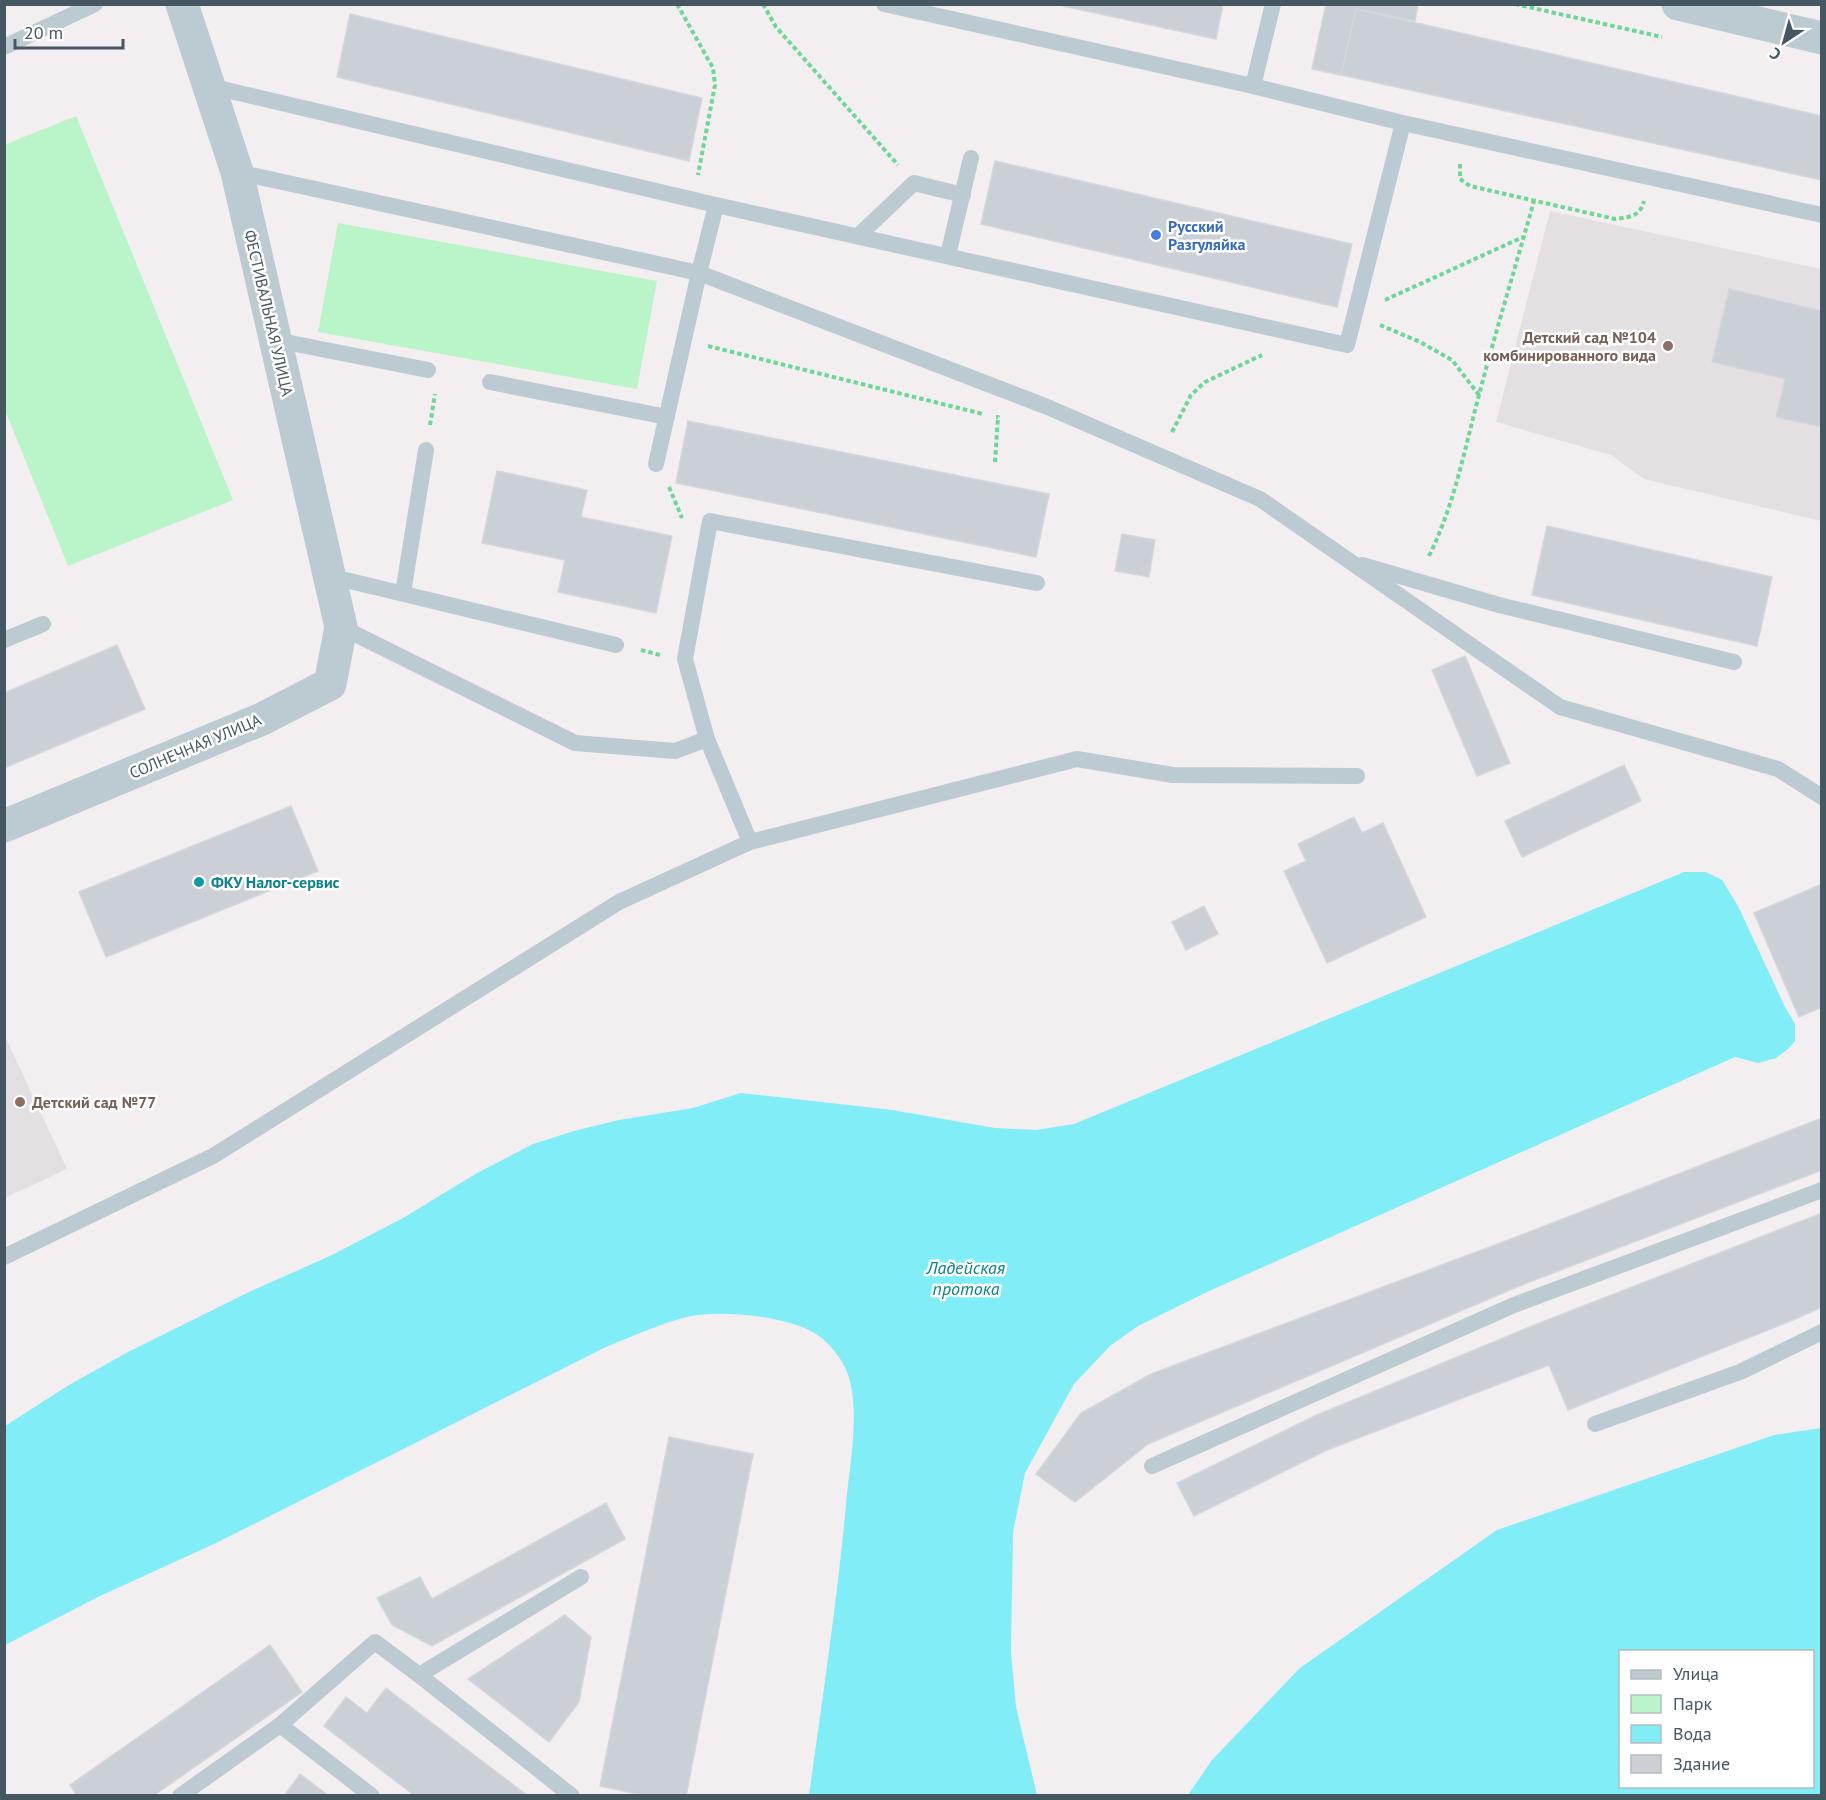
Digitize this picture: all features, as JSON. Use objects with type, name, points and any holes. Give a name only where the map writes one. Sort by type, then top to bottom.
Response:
[{"type":"street","name":"ФЕСТИВАЛЬНАЯ УЛИЦА","points":[[182,4],[237,172],[340,627]]},
{"type":"street","points":[[1678,4],[1821,38]]},
{"type":"street","name":"СОЛНЕЧНАЯ УЛИЦА","points":[[4,826],[262,719],[330,684],[340,627]]},
{"type":"lane","points":[[4,47],[95,4]]},
{"type":"lane","points":[[885,4],[1253,86],[1403,123],[1821,215]]},
{"type":"lane","points":[[1253,86],[1273,4]]},
{"type":"lane","points":[[208,86],[716,205],[1347,345],[1403,123]]},
{"type":"lane","points":[[948,255],[971,158]]},
{"type":"lane","points":[[237,172],[699,273],[1025,398],[1260,499],[1560,707],[1778,769],[1821,797]]},
{"type":"lane","points":[[858,236],[914,183],[963,195]]},
{"type":"lane","points":[[656,464],[716,205]]},
{"type":"lane","points":[[275,340],[428,370]]},
{"type":"lane","points":[[490,382],[667,417]]},
{"type":"lane","points":[[403,593],[426,450]]},
{"type":"lane","points":[[750,842],[707,739],[685,659],[710,521],[1037,583]]},
{"type":"lane","points":[[1347,560],[1499,605],[1734,662]]},
{"type":"lane","points":[[329,576],[616,645]]},
{"type":"lane","points":[[4,640],[43,624]]},
{"type":"lane","points":[[340,627],[575,743],[675,751],[707,739]]},
{"type":"lane","points":[[4,1257],[213,1156],[619,902],[750,842],[1077,759],[1173,775],[1357,777]]},
{"type":"lane","points":[[1152,1466],[1514,1305],[1821,1190]]},
{"type":"lane","points":[[1595,1424],[1740,1372],[1821,1332]]},
{"type":"lane","points":[[419,1675],[581,1577]]},
{"type":"lane","points":[[180,1796],[280,1725],[375,1642],[572,1796]]},
{"type":"lane","points":[[280,1725],[372,1796]]},
{"type":"path","points":[[677,4],[713,68],[716,85],[694,199]]},
{"type":"path","points":[[763,4],[776,27],[914,183]]},
{"type":"path","points":[[1466,137],[1459,173],[1460,179],[1470,186],[1615,219],[1633,217],[1642,209],[1649,177]]},
{"type":"path","points":[[1417,581],[1442,529],[1454,495],[1479,395],[1534,201]]},
{"type":"path","points":[[1355,314],[1524,236]]},
{"type":"path","points":[[1355,314],[1420,342],[1452,360],[1479,395]]},
{"type":"path","points":[[1160,456],[1191,395],[1204,382],[1304,336]]},
{"type":"path","points":[[684,340],[998,417],[995,462]]},
{"type":"path","points":[[426,450],[439,372],[428,370]]},
{"type":"path","points":[[656,464],[683,519]]},
{"type":"path","points":[[616,645],[685,659]]},
{"type":"shaded area","name":"Детский сад №104 комбинированного вида","points":[[1550,211],[1821,269],[1821,521],[1644,479],[1611,455],[1496,422]]},
{"type":"shaded area","name":"Детский сад №77","points":[[4,1034],[67,1169],[5,1198],[4,1198]]},
{"type":"green space","points":[[76,116],[233,500],[68,566],[5,410],[4,145]]},
{"type":"green space","points":[[338,223],[657,281],[637,389],[318,332]]},
{"type":"water","name":"Ладейская протока","points":[[1684,872],[1706,872],[1722,880],[1738,906],[1795,1024],[1795,1041],[1788,1049],[1776,1058],[1758,1063],[1735,1057],[1207,1292],[1138,1326],[1110,1346],[1074,1384],[1025,1473],[1013,1532],[1011,1652],[1016,1707],[1037,1795],[809,1795],[839,1570],[852,1449],[853,1400],[845,1367],[823,1339],[792,1323],[755,1316],[717,1314],[687,1317],[606,1347],[216,1543],[98,1597],[5,1645],[5,1426],[69,1385],[128,1352],[247,1293],[332,1255],[403,1218],[477,1173],[533,1144],[619,1120],[693,1108],[741,1093],[892,1110],[995,1128],[1036,1130],[1074,1124]]},
{"type":"water","points":[[1821,1428],[1821,1795],[1188,1795],[1212,1760],[1300,1668],[1497,1530],[1774,1435]]},
{"type":"building","points":[[1054,4],[1223,4],[1216,39]]},
{"type":"building","points":[[1326,4],[1418,4],[1415,21],[1356,9],[1341,75],[1312,69]]},
{"type":"building","points":[[1356,9],[1822,116],[1822,180],[1341,75]]},
{"type":"building","points":[[350,14],[702,98],[689,161],[337,77]]},
{"type":"building","points":[[995,161],[1352,244],[1337,307],[981,224]]},
{"type":"building","points":[[1729,289],[1822,311],[1822,427],[1776,417],[1785,379],[1712,362]]},
{"type":"building","points":[[688,421],[1049,494],[1036,557],[676,483]]},
{"type":"building","points":[[497,471],[587,490],[581,517],[672,536],[656,613],[558,592],[565,560],[482,543]]},
{"type":"building","points":[[1547,526],[1772,577],[1757,646],[1532,595]]},
{"type":"building","points":[[1122,534],[1155,540],[1149,577],[1115,571]]},
{"type":"building","points":[[117,645],[145,709],[4,768],[4,693]]},
{"type":"building","points":[[1465,656],[1510,763],[1477,776],[1432,670]]},
{"type":"building","points":[[1624,765],[1641,801],[1522,857],[1505,821]]},
{"type":"building","name":"ФКУ Налог-сервис","points":[[291,806],[318,871],[106,957],[79,892]]},
{"type":"building","points":[[1354,817],[1362,833],[1383,823],[1426,917],[1327,963],[1284,871],[1306,861],[1298,844]]},
{"type":"building","points":[[1822,884],[1822,1007],[1799,1017],[1754,913]]},
{"type":"building","points":[[1204,906],[1218,934],[1186,950],[1172,922]]},
{"type":"building","points":[[1822,1118],[1822,1170],[1524,1284],[1148,1444],[1075,1502],[1036,1474],[1081,1413],[1151,1374],[1511,1239]]},
{"type":"building","points":[[1822,1213],[1822,1307],[1793,1320],[1568,1410],[1549,1365],[1327,1450],[1194,1516],[1177,1483],[1317,1415],[1532,1326]]},
{"type":"building","points":[[669,1437],[753,1454],[686,1796],[646,1796],[600,1786]]},
{"type":"building","points":[[606,1503],[625,1539],[432,1646],[392,1625],[377,1598],[420,1577],[432,1599]]},
{"type":"building","points":[[565,1615],[591,1637],[579,1702],[549,1742],[468,1679]]},
{"type":"building","points":[[270,1645],[302,1692],[153,1796],[77,1796],[70,1785]]},
{"type":"building","points":[[386,1688],[528,1796],[415,1796],[324,1726],[346,1697],[367,1713]]},
{"type":"building","points":[[300,1774],[329,1796],[284,1796]]},
{"type":"place","name":"Русский Разгуляйка","points":[[1156,235]]},
{"type":"place","name":"Детский сад №104 комбинированного вида","points":[[1668,346]]},
{"type":"place","name":"ФКУ Налог-сервис","points":[[199,882]]},
{"type":"place","name":"Детский сад №77","points":[[20,1102]]}]
